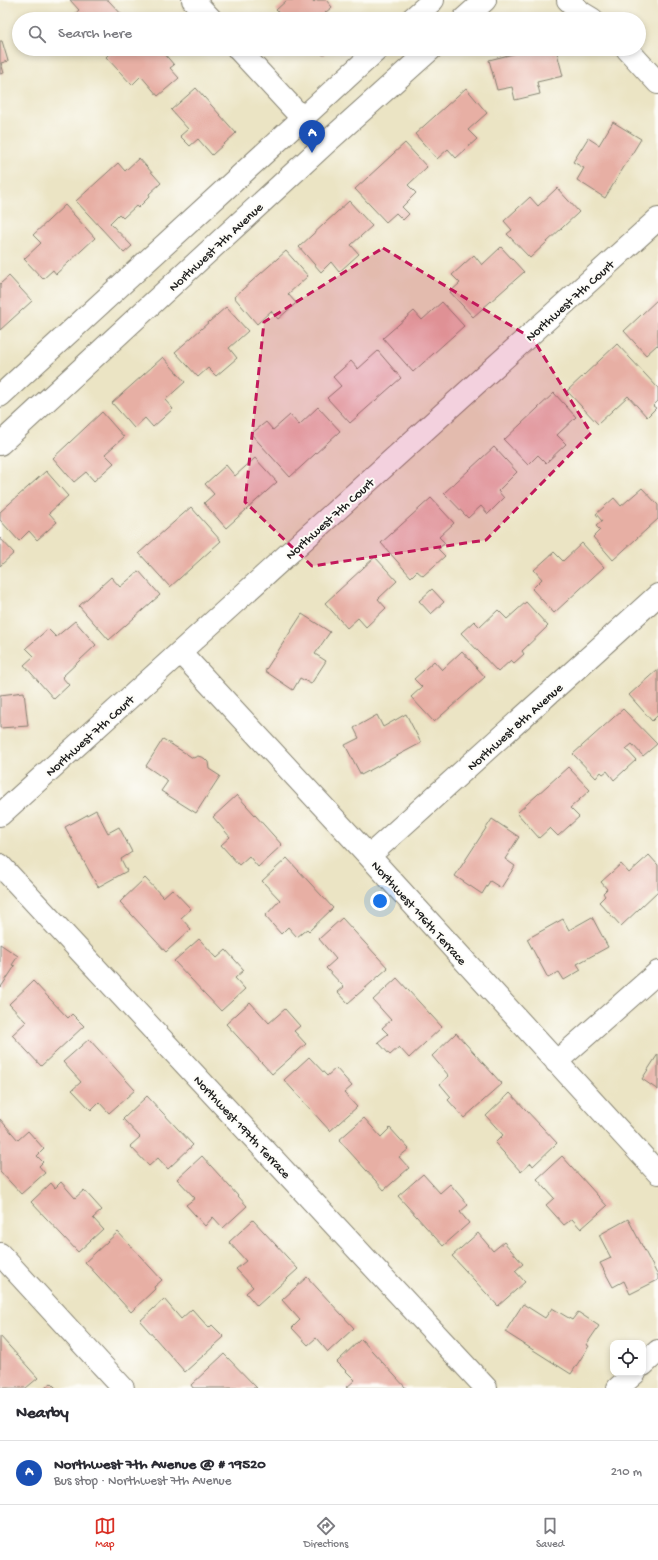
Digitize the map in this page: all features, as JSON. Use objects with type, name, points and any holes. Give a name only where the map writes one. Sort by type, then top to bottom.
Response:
[{"type":"street","points":[[193,0],[204,12]]},
{"type":"street","points":[[420,12],[433,0]]},
{"type":"street","points":[[472,12],[485,0]]},
{"type":"street","points":[[568,0],[581,12]]},
{"type":"street","points":[[592,0],[598,12]]},
{"type":"street","points":[[244,56],[302,118]]},
{"type":"street","points":[[0,396],[370,56]]},
{"type":"street","name":"Northwest 7th Avenue","points":[[0,444],[325,144],[423,56]]},
{"type":"street","points":[[634,56],[658,82]]},
{"type":"street","name":"Northwest 7th Court","points":[[0,815],[658,219]]},
{"type":"street","name":"Northwest 8th Avenue","points":[[369,856],[658,595]]},
{"type":"street","name":"Northwest 196th Terrace","points":[[180,653],[369,856],[658,1173]]},
{"type":"street","name":"Northwest 197th Terrace","points":[[0,865],[486,1388]]},
{"type":"street","points":[[556,1062],[658,972]]},
{"type":"street","points":[[0,1254],[123,1388]]},
{"type":"street","points":[[646,1362],[658,1351]]},
{"type":"street","points":[[618,1388],[631,1376]]},
{"type":"highlighted area","points":[[383,248],[533,339],[591,433],[486,540],[312,566],[245,502],[264,322]]},
{"type":"building","points":[[70,0],[108,0],[119,12],[77,12],[79,10]]},
{"type":"building","points":[[287,0],[312,0],[314,2],[316,0],[326,0],[332,7],[326,12],[278,12],[276,10]]},
{"type":"building","points":[[0,41],[2,41],[8,61],[1,63],[4,73],[0,74]]},
{"type":"building","points":[[166,56],[174,65],[170,68],[179,78],[158,96],[141,76],[132,85],[106,57]]},
{"type":"building","points":[[505,56],[558,56],[563,76],[537,82],[540,94],[515,100],[512,87],[497,90],[489,60]]},
{"type":"building","points":[[196,88],[236,133],[212,155],[198,139],[190,146],[180,136],[188,129],[171,110]]},
{"type":"building","points":[[466,88],[487,113],[468,130],[477,139],[456,158],[448,149],[437,159],[415,134]]},
{"type":"building","points":[[613,122],[641,139],[605,198],[577,180],[584,168],[573,162],[588,138],[599,145]]},
{"type":"building","points":[[405,143],[427,167],[408,185],[416,193],[402,207],[409,214],[403,220],[396,213],[386,222],[355,189]]},
{"type":"building","points":[[139,158],[161,183],[149,194],[150,196],[138,208],[136,206],[123,218],[119,214],[110,223],[132,246],[124,253],[76,201],[118,163],[125,171]]},
{"type":"building","points":[[557,188],[579,212],[530,258],[507,234],[512,230],[504,221],[530,197],[538,206]]},
{"type":"building","points":[[349,201],[372,226],[351,245],[359,254],[339,272],[331,262],[321,272],[299,247]]},
{"type":"building","points":[[65,205],[95,238],[56,274],[53,270],[43,279],[24,259],[41,243],[33,235]]},
{"type":"building","points":[[501,247],[524,272],[473,317],[450,292],[460,283],[452,275],[474,255],[482,265]]},
{"type":"building","points":[[286,251],[308,276],[288,294],[296,303],[278,319],[271,311],[257,324],[234,297]]},
{"type":"building","points":[[9,276],[32,301],[0,330],[0,284]]},
{"type":"building","points":[[658,299],[658,346],[657,345],[646,355],[624,331]]},
{"type":"building","points":[[442,302],[464,326],[413,372],[383,338],[414,311],[422,320]]},
{"type":"building","points":[[226,307],[248,331],[229,348],[237,358],[216,376],[208,368],[198,377],[175,352]]},
{"type":"building","points":[[617,344],[658,388],[658,401],[653,406],[656,408],[647,417],[628,396],[598,424],[567,391]]},
{"type":"building","points":[[378,351],[401,378],[350,423],[327,398],[341,386],[333,377],[351,361],[358,369]]},
{"type":"building","points":[[163,357],[185,382],[165,400],[173,409],[153,427],[145,418],[134,428],[112,403]]},
{"type":"building","points":[[554,393],[576,417],[557,435],[566,444],[546,463],[538,455],[528,465],[504,440]]},
{"type":"building","points":[[318,407],[340,431],[290,477],[251,434],[266,422],[273,430],[290,415],[299,425]]},
{"type":"building","points":[[102,412],[124,437],[105,454],[114,463],[94,481],[86,472],[74,482],[53,458]]},
{"type":"building","points":[[494,447],[517,472],[498,491],[504,498],[488,514],[481,506],[468,518],[444,493]]},
{"type":"building","points":[[255,458],[277,482],[226,528],[204,503],[214,494],[205,484],[226,465],[235,476]]},
{"type":"building","points":[[46,471],[68,496],[49,513],[57,522],[37,540],[29,531],[19,541],[0,520],[0,512]]},
{"type":"building","points":[[642,488],[658,505],[658,519],[613,560],[593,537],[600,530],[596,526],[602,521],[596,514],[614,498],[621,506]]},
{"type":"building","points":[[431,498],[454,523],[439,537],[445,543],[438,549],[445,556],[423,576],[417,571],[411,577],[381,543]]},
{"type":"building","points":[[191,507],[221,541],[170,587],[139,553]]},
{"type":"building","points":[[0,538],[14,553],[0,566]]},
{"type":"building","points":[[582,543],[604,567],[554,613],[532,589],[542,579],[534,570],[554,552],[563,561]]},
{"type":"building","points":[[375,557],[397,581],[378,599],[386,608],[366,627],[358,618],[347,628],[325,603]]},
{"type":"building","points":[[139,571],[160,595],[109,640],[79,606],[111,577],[120,587]]},
{"type":"building","points":[[432,589],[444,602],[431,614],[419,601]]},
{"type":"building","points":[[526,602],[548,626],[522,651],[524,654],[514,663],[511,660],[498,672],[461,633],[474,621],[480,627],[498,610],[507,619]]},
{"type":"building","points":[[302,614],[330,632],[315,654],[326,661],[311,684],[300,678],[293,690],[265,671]]},
{"type":"building","points":[[75,621],[96,645],[62,677],[69,685],[54,699],[24,665],[34,656],[26,648],[48,629],[56,637]]},
{"type":"building","points":[[462,651],[485,677],[434,722],[411,697],[422,687],[414,679],[434,661],[442,670]]},
{"type":"building","points":[[658,669],[658,715],[652,721],[629,695]]},
{"type":"building","points":[[24,692],[28,726],[0,728],[0,695]]},
{"type":"building","points":[[623,709],[657,744],[643,756],[632,744],[626,749],[636,760],[614,780],[607,771],[603,774],[601,772],[596,778],[573,754]]},
{"type":"building","points":[[406,714],[421,743],[361,775],[345,745],[359,738],[354,728],[377,715],[383,727]]},
{"type":"building","points":[[163,739],[193,758],[198,756],[204,758],[208,762],[209,769],[220,776],[196,813],[161,791],[168,781],[146,766]]},
{"type":"building","points":[[568,767],[590,790],[570,808],[579,817],[558,836],[550,828],[539,838],[517,813]]},
{"type":"building","points":[[237,795],[282,845],[258,867],[249,856],[239,865],[221,845],[230,837],[213,817]]},
{"type":"building","points":[[96,810],[108,833],[119,827],[132,852],[121,859],[127,871],[98,887],[65,827]]},
{"type":"building","points":[[492,819],[519,837],[505,859],[515,866],[501,888],[490,881],[482,894],[455,876]]},
{"type":"building","points":[[649,855],[658,865],[658,891],[621,926],[599,902],[605,896],[603,893],[607,889],[601,882],[621,864],[629,873]]},
{"type":"building","points":[[287,858],[333,908],[309,931],[307,929],[297,937],[288,927],[281,934],[265,916],[280,900],[262,881]]},
{"type":"building","points":[[145,878],[163,897],[172,889],[191,909],[181,918],[191,929],[166,952],[120,902]]},
{"type":"building","points":[[592,917],[608,947],[577,964],[581,970],[564,980],[559,972],[548,978],[527,939],[563,919],[569,930]]},
{"type":"building","points":[[342,918],[388,968],[348,1003],[338,992],[344,987],[326,968],[336,959],[319,939]]},
{"type":"building","points":[[199,939],[217,958],[226,950],[244,970],[235,978],[245,989],[221,1011],[174,961]]},
{"type":"building","points":[[0,944],[18,956],[12,965],[15,966],[1,987],[0,986]]},
{"type":"building","points":[[397,978],[442,1027],[409,1058],[399,1047],[390,1055],[378,1042],[388,1034],[382,1028],[391,1020],[373,1000]]},
{"type":"building","points":[[33,981],[68,1018],[72,1014],[84,1026],[41,1066],[12,1035],[26,1022],[9,1004]]},
{"type":"building","points":[[250,1002],[269,1023],[285,1009],[300,1026],[294,1031],[306,1044],[272,1074],[226,1024]]},
{"type":"building","points":[[456,1033],[502,1084],[464,1118],[448,1100],[451,1097],[440,1084],[449,1076],[432,1056]]},
{"type":"building","points":[[89,1039],[135,1090],[109,1113],[99,1102],[91,1110],[72,1090],[81,1082],[63,1062]]},
{"type":"building","points":[[658,1054],[658,1090],[642,1079]]},
{"type":"building","points":[[309,1057],[327,1076],[336,1068],[352,1086],[344,1093],[357,1107],[330,1131],[284,1080]]},
{"type":"building","points":[[510,1093],[557,1143],[533,1166],[531,1163],[521,1172],[495,1143],[503,1135],[486,1116]]},
{"type":"building","points":[[147,1096],[193,1145],[168,1169],[158,1158],[149,1166],[130,1146],[140,1137],[123,1119]]},
{"type":"building","points":[[364,1118],[381,1137],[390,1128],[409,1149],[399,1157],[409,1168],[384,1190],[339,1140]]},
{"type":"building","points":[[0,1119],[18,1140],[28,1131],[44,1149],[37,1156],[43,1162],[39,1166],[45,1173],[21,1194],[0,1171]]},
{"type":"building","points":[[202,1156],[247,1206],[223,1228],[213,1217],[205,1226],[186,1205],[195,1198],[177,1179]]},
{"type":"building","points":[[562,1156],[607,1206],[581,1229],[572,1219],[564,1225],[546,1205],[554,1198],[537,1179]]},
{"type":"building","points":[[423,1174],[440,1193],[450,1184],[468,1205],[460,1212],[469,1223],[443,1246],[398,1196]]},
{"type":"building","points":[[61,1182],[75,1198],[84,1190],[102,1210],[93,1218],[103,1229],[78,1252],[31,1202],[51,1183],[55,1188]]},
{"type":"building","points":[[628,1219],[658,1276],[658,1280],[630,1294],[624,1281],[613,1287],[600,1263],[611,1258],[599,1235]]},
{"type":"building","points":[[253,1220],[298,1269],[257,1306],[246,1293],[253,1287],[236,1269],[246,1261],[229,1242]]},
{"type":"building","points":[[118,1232],[162,1280],[154,1287],[155,1289],[131,1312],[85,1262]]},
{"type":"building","points":[[478,1233],[493,1251],[504,1242],[523,1264],[515,1271],[525,1282],[498,1306],[452,1256]]},
{"type":"building","points":[[307,1277],[354,1328],[328,1352],[316,1338],[308,1345],[292,1328],[300,1320],[282,1300]]},
{"type":"building","points":[[164,1299],[181,1319],[192,1309],[209,1328],[212,1325],[224,1337],[185,1372],[140,1321]]},
{"type":"building","points":[[523,1304],[545,1318],[552,1308],[572,1320],[578,1312],[599,1326],[586,1345],[589,1346],[571,1374],[505,1332]]},
{"type":"building","points":[[0,1336],[38,1378],[26,1388],[0,1388]]},
{"type":"building","points":[[361,1339],[406,1388],[346,1388],[355,1380],[337,1362]]},
{"type":"building","points":[[224,1354],[257,1388],[193,1388],[191,1385]]},
{"type":"building","points":[[51,1383],[56,1388],[45,1388]]},
{"type":"place","name":"Northwest 7th Avenue @ # 19520","points":[[312,153]]}]
